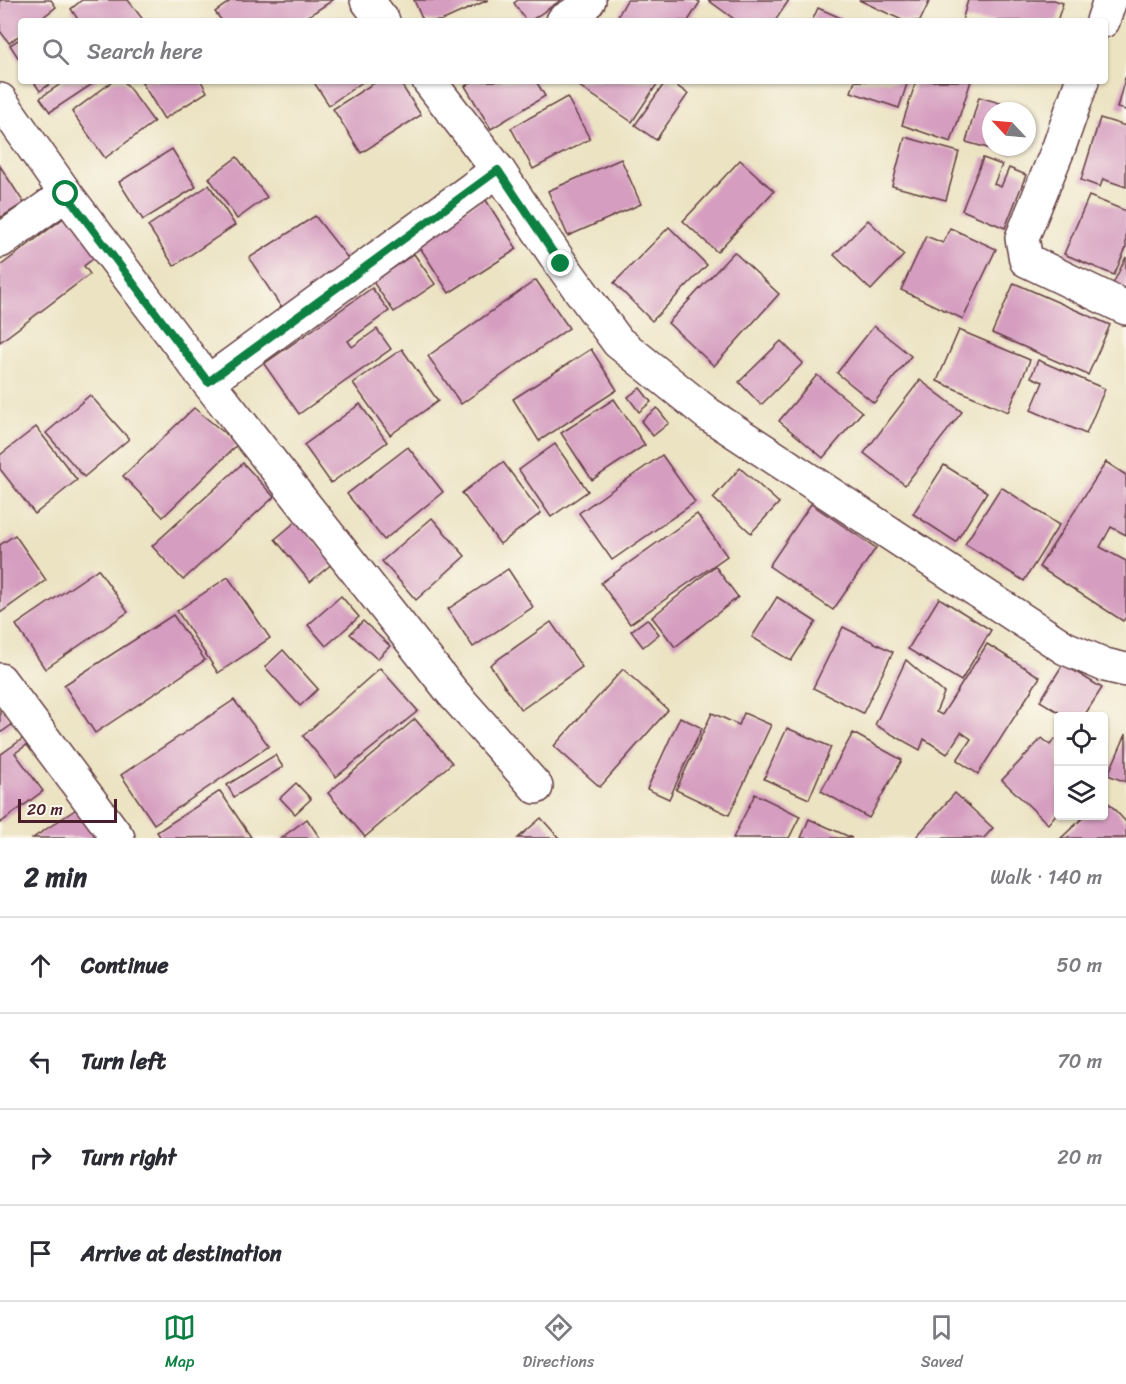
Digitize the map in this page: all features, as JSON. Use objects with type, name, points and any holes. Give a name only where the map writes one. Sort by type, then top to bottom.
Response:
[{"type":"street","points":[[367,0],[381,18]]},
{"type":"street","points":[[568,18],[582,9],[589,0]]},
{"type":"street","points":[[1104,18],[1110,0]]},
{"type":"street","points":[[431,84],[498,170],[561,264],[618,342],[708,414],[1065,648],[1105,665],[1126,670]]},
{"type":"street","points":[[1081,84],[1059,147],[1022,238],[1026,260],[1126,308]]},
{"type":"street","points":[[0,100],[66,194],[208,382],[452,692],[536,787]]},
{"type":"street","points":[[208,382],[498,170]]},
{"type":"street","points":[[0,242],[66,194]]},
{"type":"street","points":[[0,680],[118,838]]},
{"type":"building","points":[[0,0],[51,0],[56,7],[42,18],[18,18],[18,36],[9,43],[0,31]]},
{"type":"building","points":[[82,0],[128,0],[142,18],[77,18],[71,9]]},
{"type":"building","points":[[232,0],[333,0],[306,18],[220,18],[215,12]]},
{"type":"building","points":[[414,0],[488,0],[448,18],[422,18]]},
{"type":"building","points":[[518,0],[561,0],[534,18],[524,18],[514,3]]},
{"type":"building","points":[[627,0],[696,0],[700,2],[690,18],[622,18],[618,16]]},
{"type":"building","points":[[708,0],[789,0],[777,18],[733,18]]},
{"type":"building","points":[[859,0],[930,0],[921,18],[898,18]]},
{"type":"building","points":[[968,0],[1054,0],[1063,3],[1058,18],[963,18]]},
{"type":"building","points":[[818,8],[841,18],[813,18]]},
{"type":"building","points":[[18,40],[18,57],[10,45]]},
{"type":"building","points":[[1126,78],[1126,110],[1117,108]]},
{"type":"building","points":[[35,84],[50,84],[40,91]]},
{"type":"building","points":[[61,84],[92,84],[50,112],[40,98]]},
{"type":"building","points":[[109,84],[126,84],[154,122],[105,158],[72,112]]},
{"type":"building","points":[[143,84],[203,84],[207,92],[164,119]]},
{"type":"building","points":[[315,84],[360,84],[329,105]]},
{"type":"building","points":[[372,84],[401,84],[421,115],[361,153],[333,109]]},
{"type":"building","points":[[469,84],[538,84],[545,96],[491,129],[465,86]]},
{"type":"building","points":[[576,84],[657,84],[632,122]]},
{"type":"building","points":[[664,84],[674,84],[688,94],[656,140],[635,125]]},
{"type":"building","points":[[854,84],[907,84],[899,108],[851,92]]},
{"type":"building","points":[[915,84],[970,84],[951,142],[902,125]]},
{"type":"building","points":[[567,97],[590,139],[533,169],[511,128]]},
{"type":"building","points":[[979,97],[996,102],[982,102],[982,146],[966,142]]},
{"type":"building","points":[[1100,118],[1126,126],[1126,187],[1103,179],[1100,187],[1081,180]]},
{"type":"building","points":[[905,137],[959,152],[946,200],[892,186]]},
{"type":"building","points":[[172,149],[196,187],[143,220],[119,182]]},
{"type":"building","points":[[237,157],[267,197],[237,219],[209,178]]},
{"type":"building","points":[[983,158],[1002,165],[994,184],[1001,187],[1009,168],[1026,175],[1005,228],[962,210]]},
{"type":"building","points":[[621,159],[641,204],[568,236],[548,191]]},
{"type":"building","points":[[740,160],[774,191],[717,252],[683,221]]},
{"type":"building","points":[[0,166],[24,203],[0,218]]},
{"type":"building","points":[[209,185],[235,225],[174,266],[148,226]]},
{"type":"building","points":[[1089,196],[1126,211],[1126,248],[1114,275],[1064,254]]},
{"type":"building","points":[[484,197],[517,249],[449,293],[416,241]]},
{"type":"building","points":[[73,211],[103,251],[84,266],[90,274],[0,342],[0,266]]},
{"type":"building","points":[[315,216],[354,266],[283,310],[249,258]]},
{"type":"building","points":[[868,220],[904,255],[871,290],[834,255]]},
{"type":"building","points":[[669,227],[707,265],[652,321],[614,283]]},
{"type":"building","points":[[950,228],[996,249],[963,319],[901,290],[926,236],[943,243]]},
{"type":"building","points":[[734,252],[779,294],[714,366],[668,323]]},
{"type":"building","points":[[414,254],[435,284],[394,312],[373,282]]},
{"type":"building","points":[[1126,257],[1126,292],[1112,286]]},
{"type":"building","points":[[536,280],[569,328],[461,404],[428,356]]},
{"type":"building","points":[[1014,283],[1110,325],[1088,375],[992,333]]},
{"type":"building","points":[[372,288],[389,311],[348,341],[352,347],[377,329],[391,349],[299,414],[264,364]]},
{"type":"building","points":[[874,326],[911,356],[874,403],[837,373]]},
{"type":"building","points":[[959,330],[1030,360],[1008,412],[937,381]]},
{"type":"building","points":[[781,341],[803,363],[761,405],[739,382]]},
{"type":"building","points":[[402,349],[438,401],[390,435],[353,383]]},
{"type":"building","points":[[591,349],[617,390],[539,441],[513,399]]},
{"type":"building","points":[[1038,360],[1105,389],[1086,434],[1031,410],[1043,382],[1031,377]]},
{"type":"building","points":[[817,375],[862,412],[823,458],[779,421]]},
{"type":"building","points":[[920,380],[962,412],[905,485],[864,453]]},
{"type":"building","points":[[640,388],[651,402],[639,412],[628,397]]},
{"type":"building","points":[[90,395],[129,439],[84,477],[46,433]]},
{"type":"building","points":[[614,399],[645,445],[592,480],[561,433]]},
{"type":"building","points":[[360,404],[387,442],[331,483],[304,445]]},
{"type":"building","points":[[194,408],[238,444],[163,517],[123,476]]},
{"type":"building","points":[[657,408],[669,423],[653,436],[641,421]]},
{"type":"building","points":[[36,427],[77,480],[35,514],[0,469],[0,455]]},
{"type":"building","points":[[555,444],[588,491],[551,517],[519,470]]},
{"type":"building","points":[[408,447],[443,492],[384,540],[347,494]]},
{"type":"building","points":[[662,455],[695,502],[612,560],[579,513]]},
{"type":"building","points":[[503,462],[541,513],[500,544],[462,493]]},
{"type":"building","points":[[1106,462],[1126,475],[1126,535],[1111,527],[1100,547],[1126,561],[1126,617],[1123,621],[1039,567]]},
{"type":"building","points":[[243,463],[274,497],[183,580],[152,546]]},
{"type":"building","points":[[944,465],[987,492],[956,542],[913,514]]},
{"type":"building","points":[[740,468],[779,503],[751,533],[713,498]]},
{"type":"building","points":[[1001,487],[1059,525],[1024,581],[965,544]]},
{"type":"building","points":[[811,504],[876,548],[833,610],[769,566]]},
{"type":"building","points":[[697,514],[727,556],[630,624],[601,583]]},
{"type":"building","points":[[432,518],[465,556],[416,600],[382,561]]},
{"type":"building","points":[[298,520],[333,563],[310,582],[275,539]]},
{"type":"building","points":[[15,535],[46,580],[0,613],[0,545]]},
{"type":"building","points":[[715,566],[738,597],[675,647],[652,617]]},
{"type":"building","points":[[98,569],[128,612],[45,669],[16,625]]},
{"type":"building","points":[[508,569],[533,607],[473,647],[448,609]]},
{"type":"building","points":[[228,577],[270,638],[218,673],[177,611]]},
{"type":"building","points":[[341,596],[359,617],[326,646],[308,625]]},
{"type":"building","points":[[777,597],[816,622],[791,661],[752,637]]},
{"type":"building","points":[[939,598],[991,630],[961,681],[908,649]]},
{"type":"building","points":[[173,615],[205,660],[95,733],[64,685]]},
{"type":"building","points":[[647,619],[659,634],[643,647],[631,631]]},
{"type":"building","points":[[363,621],[390,646],[377,659],[350,634]]},
{"type":"building","points":[[551,622],[582,667],[521,710],[490,665]]},
{"type":"building","points":[[843,627],[893,652],[863,713],[813,688]]},
{"type":"building","points":[[987,644],[1040,677],[978,774],[957,760],[971,739],[961,732],[947,754],[924,739],[920,750],[875,725],[906,660],[944,693],[936,712],[942,715]]},
{"type":"building","points":[[283,650],[318,689],[300,706],[265,667]]},
{"type":"building","points":[[1063,664],[1102,688],[1087,712],[1058,712],[1040,701]]},
{"type":"building","points":[[380,668],[418,711],[336,777],[303,736]]},
{"type":"building","points":[[623,669],[668,710],[600,787],[554,746]]},
{"type":"building","points":[[234,700],[269,746],[154,824],[121,775]]},
{"type":"building","points":[[0,704],[13,724],[0,733]]},
{"type":"building","points":[[712,713],[739,725],[744,713],[771,725],[729,815],[676,790]]},
{"type":"building","points":[[680,717],[702,728],[669,799],[647,789]]},
{"type":"building","points":[[415,719],[452,763],[365,837],[328,793]]},
{"type":"building","points":[[787,728],[831,747],[809,799],[764,779]]},
{"type":"building","points":[[853,733],[902,760],[869,818],[821,791]]},
{"type":"building","points":[[1126,734],[1126,782],[1108,775]]},
{"type":"building","points":[[28,735],[33,741],[15,753],[43,791],[0,823],[0,755]]},
{"type":"building","points":[[1042,738],[1050,745],[1054,740],[1054,817],[1048,824],[1002,780]]},
{"type":"building","points":[[275,755],[283,767],[234,797],[227,785]]},
{"type":"building","points":[[296,783],[311,799],[295,814],[280,798]]},
{"type":"building","points":[[220,791],[251,837],[161,838],[157,832]]},
{"type":"building","points":[[955,793],[993,828],[984,838],[915,838]]},
{"type":"building","points":[[755,794],[800,816],[789,838],[733,838]]},
{"type":"building","points":[[1108,802],[1126,822],[1126,838],[1061,838],[1081,820],[1108,820]]},
{"type":"building","points":[[78,808],[97,838],[33,838]]},
{"type":"building","points":[[541,818],[559,838],[518,838]]},
{"type":"building","points":[[307,819],[320,838],[281,838]]},
{"type":"building","points":[[809,819],[852,838],[801,838]]},
{"type":"route","points":[[66,194],[208,382],[498,170],[561,264]]}]
